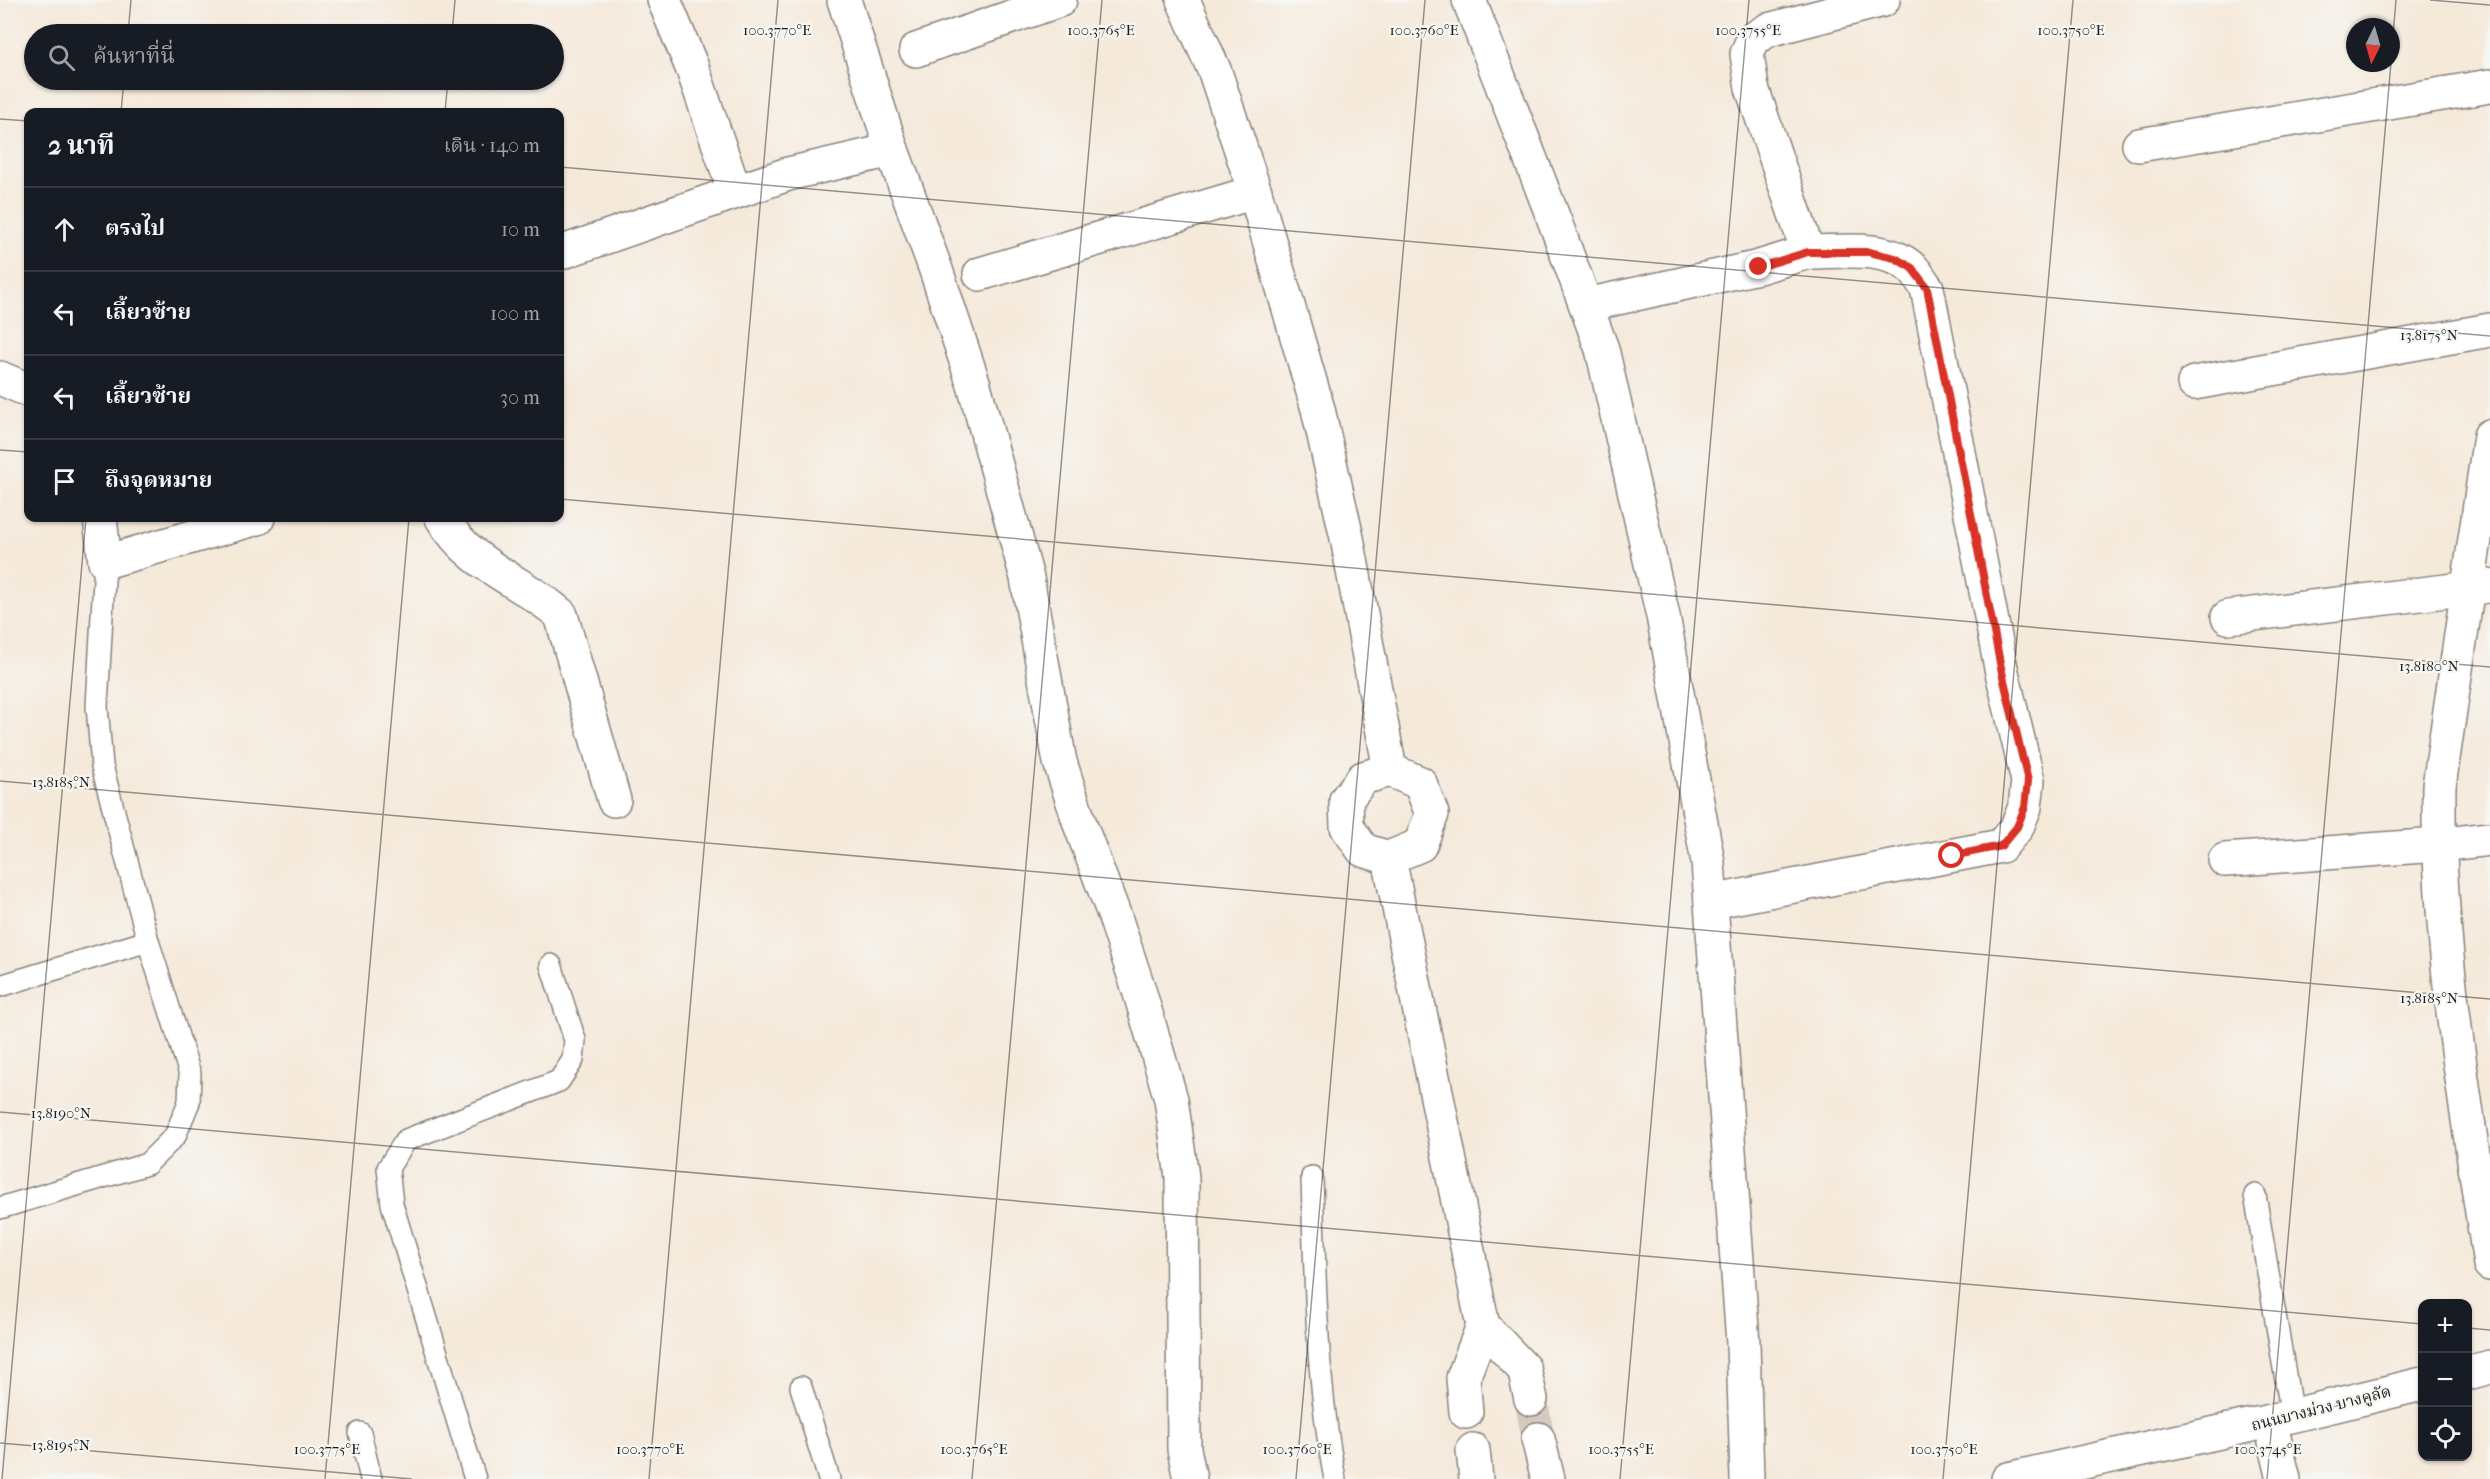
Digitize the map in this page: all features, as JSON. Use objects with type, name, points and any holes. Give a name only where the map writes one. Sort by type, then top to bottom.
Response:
[{"type":"street","points":[[664,0],[693,70],[735,192]]},
{"type":"street","points":[[844,0],[892,150],[936,270],[974,384],[1027,578],[1060,762],[1140,990],[1171,1099],[1182,1177],[1184,1449],[1190,1479]]},
{"type":"street","points":[[916,50],[1060,0]]},
{"type":"street","points":[[1183,0],[1215,72],[1255,192],[1318,409],[1347,538],[1390,770]]},
{"type":"street","points":[[1469,0],[1602,349],[1663,616],[1708,862],[1712,902],[1743,1343],[1747,1479]]},
{"type":"street","points":[[1808,252],[1752,88],[1748,54],[1753,39],[1768,30],[1883,0]]},
{"type":"street","points":[[2139,145],[2490,86]]},
{"type":"street","points":[[564,252],[788,174],[892,150]]},
{"type":"street","points":[[980,274],[1255,192]]},
{"type":"street","points":[[1586,305],[1759,267],[1808,252],[1869,252],[1895,258],[1912,268],[1927,288],[2001,668],[2028,781],[2025,807],[2017,827],[2001,846],[1712,902]]},
{"type":"street","points":[[2194,383],[2490,330]]},
{"type":"street","points":[[0,378],[24,388]]},
{"type":"street","points":[[2490,436],[2479,588],[2439,786],[2438,845],[2456,1041],[2490,1264]]},
{"type":"street","points":[[100,522],[105,562],[244,522]]},
{"type":"street","points":[[444,522],[467,551],[485,565],[545,601],[561,615],[614,800]]},
{"type":"street","points":[[2228,617],[2479,588]]},
{"type":"street","points":[[1390,770],[1420,783],[1432,814],[1420,845],[1389,858],[1363,850],[1347,827],[1346,800],[1363,777],[1390,770]]},
{"type":"street","points":[[2225,860],[2438,845],[2490,838]]},
{"type":"street","points":[[1389,858],[1483,1326],[1524,1369],[1531,1399]]},
{"type":"street","points":[[1466,1412],[1463,1378],[1483,1326]]},
{"type":"street","points":[[2472,1372],[2490,1367]]},
{"type":"street","name":"ถนนบางม่วง-บางคูลัด","points":[[2008,1479],[2418,1385]]},
{"type":"street","points":[[2281,1418],[2284,1479]]},
{"type":"street","points":[[1538,1439],[1548,1479]]},
{"type":"lane","points":[[0,1208],[147,1164],[175,1136],[189,1102],[190,1074],[148,941],[102,766],[97,706],[105,562]]},
{"type":"lane","points":[[0,986],[148,941]]},
{"type":"lane","points":[[475,1479],[392,1204],[388,1168],[406,1140],[559,1081],[573,1060],[575,1040],[551,965]]},
{"type":"lane","points":[[1312,1177],[1316,1306],[1325,1426],[1335,1479]]},
{"type":"lane","points":[[2255,1195],[2281,1418]]},
{"type":"lane","points":[[801,1387],[829,1479]]},
{"type":"lane","points":[[360,1433],[371,1479]]},
{"type":"tunnel","points":[[1531,1399],[1538,1439]]},
{"type":"route","points":[[1759,267],[1808,252],[1869,252],[1895,258],[1912,268],[1927,288],[2001,668],[2028,781],[2025,807],[2017,827],[2001,846],[1952,856]]}]
